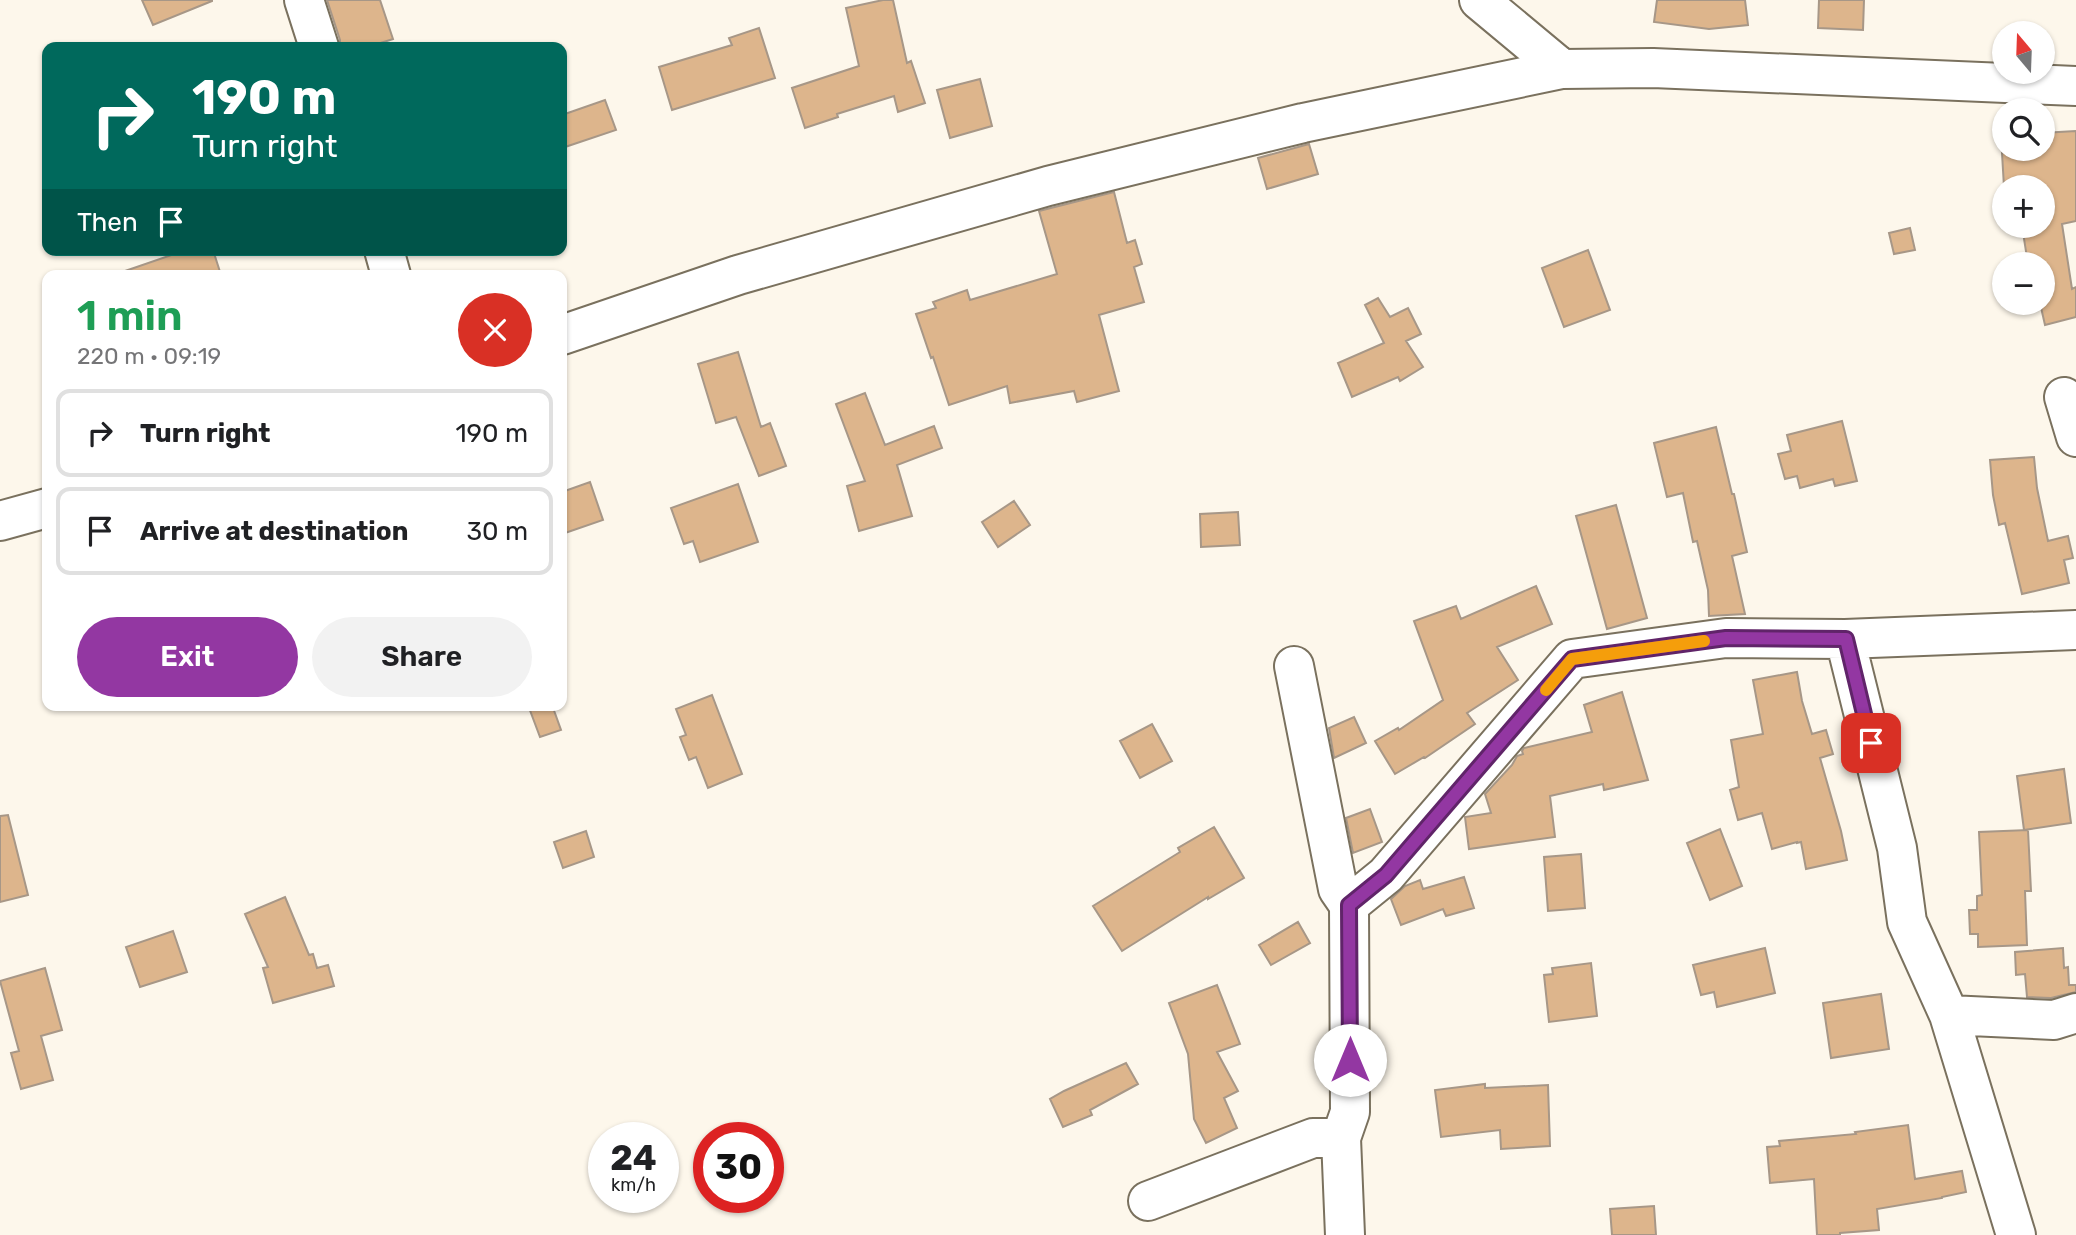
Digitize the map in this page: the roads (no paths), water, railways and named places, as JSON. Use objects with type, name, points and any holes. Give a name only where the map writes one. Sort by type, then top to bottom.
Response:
[{"type":"street","points":[[304,0],[317,42]]},
{"type":"street","points":[[1479,0],[1562,69]]},
{"type":"street","points":[[567,333],[738,275],[1048,186],[1303,123],[1562,69],[1653,68],[2076,86]]},
{"type":"street","points":[[2064,397],[2076,437]]},
{"type":"street","points":[[0,521],[42,509]]},
{"type":"street","points":[[1349,905],[1386,875],[1572,659],[1726,638],[1846,639],[2076,630]]},
{"type":"street","points":[[1846,639],[1897,848],[1907,922],[1949,1015],[2016,1235]]},
{"type":"street","points":[[1294,666],[1338,889],[1349,905],[1350,1112],[1341,1138],[1345,1235]]},
{"type":"street","points":[[1949,1015],[2054,1020],[2076,1013]]},
{"type":"street","points":[[1149,1201],[1312,1138],[1341,1138]]}]
